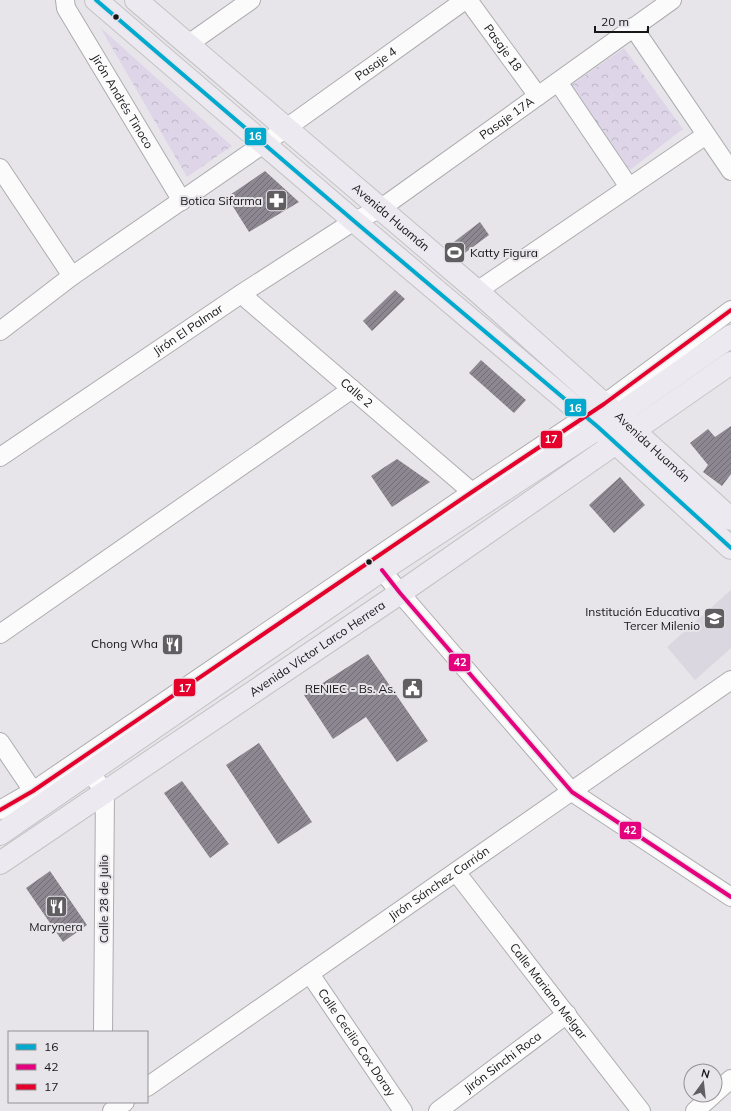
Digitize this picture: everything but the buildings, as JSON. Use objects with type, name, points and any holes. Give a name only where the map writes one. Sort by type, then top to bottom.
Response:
[{"type":"main road","name":"Avenida Huamán","points":[[96,0],[354,221],[592,421],[731,548]]},
{"type":"main road","name":"Avenida Huamán","points":[[136,0],[476,291],[727,515]]},
{"type":"main road","points":[[0,834],[38,797],[90,771],[382,570],[592,421],[687,365],[731,336]]},
{"type":"main road","name":"Avenida Víctor Larco Herrera","points":[[0,863],[400,593],[731,363]]},
{"type":"main road","points":[[687,365],[699,385]]},
{"type":"main road","points":[[708,527],[727,515]]},
{"type":"street","name":"Jirón Andrés Tinoco","points":[[65,0],[66,8],[182,201]]},
{"type":"street","points":[[187,45],[251,0]]},
{"type":"street","name":"Pasaje 4","points":[[0,331],[72,276],[182,201],[263,143],[286,129],[466,0]]},
{"type":"street","name":"Pasaje 18","points":[[466,0],[538,96]]},
{"type":"street","name":"Pasaje 17A","points":[[380,209],[672,0]]},
{"type":"street","points":[[633,27],[731,171]]},
{"type":"street","points":[[558,82],[629,187]]},
{"type":"street","points":[[476,291],[706,135]]},
{"type":"street","points":[[0,168],[72,276]]},
{"type":"street","name":"Jirón El Palmar","points":[[0,457],[240,294],[354,221],[380,209]]},
{"type":"street","name":"Calle 2","points":[[240,294],[472,492]]},
{"type":"street","points":[[611,410],[731,310]]},
{"type":"street","points":[[0,634],[352,389]]},
{"type":"street","points":[[0,810],[38,797],[472,492],[592,421]]},
{"type":"street","points":[[382,570],[400,593],[572,792],[731,897]]},
{"type":"street","name":"Jirón Sánchez Carrión","points":[[148,1086],[731,680]]},
{"type":"street","points":[[0,742],[38,797]]},
{"type":"street","points":[[90,771],[105,792]]},
{"type":"street","name":"Calle 28 de Julio","points":[[103,1031],[105,792]]},
{"type":"street","name":"Calle Mariano Melgar","points":[[456,872],[641,1111]]},
{"type":"street","name":"Calle Cecilio Cox Doray","points":[[310,974],[403,1111]]},
{"type":"street","name":"Jirón Sinchi Roca","points":[[438,1111],[567,1014]]},
{"type":"street","points":[[723,1086],[731,1079]]},
{"type":"street","points":[[112,1111],[124,1103]]},
{"type":"street","points":[[695,1111],[704,1103]]},
{"type":"shaded area","name":"Institución Educativa Tercer Milenio","points":[[731,590],[731,648],[695,680],[667,647]]},
{"type":"green space","points":[[100,27],[232,146],[187,177]]},
{"type":"green space","points":[[624,48],[683,129],[630,170],[570,86]]},
{"type":"transit line","name":"16","points":[[96,0],[598,427],[731,548]]},
{"type":"transit line","name":"17","points":[[0,810],[33,791],[472,492],[604,404],[731,310]]},
{"type":"transit line","name":"42","points":[[382,570],[400,593],[572,792],[731,897]]},
{"type":"place","name":"Botica Sifarma","points":[[277,201]]},
{"type":"place","name":"Katty Figura","points":[[454,253]]},
{"type":"place","name":"Institución Educativa Tercer Milenio","points":[[715,619]]},
{"type":"place","name":"Chong Wha","points":[[173,644]]},
{"type":"place","name":"RENIEC - Bs. As.","points":[[412,689]]},
{"type":"place","name":"Marynera","points":[[56,906]]}]
